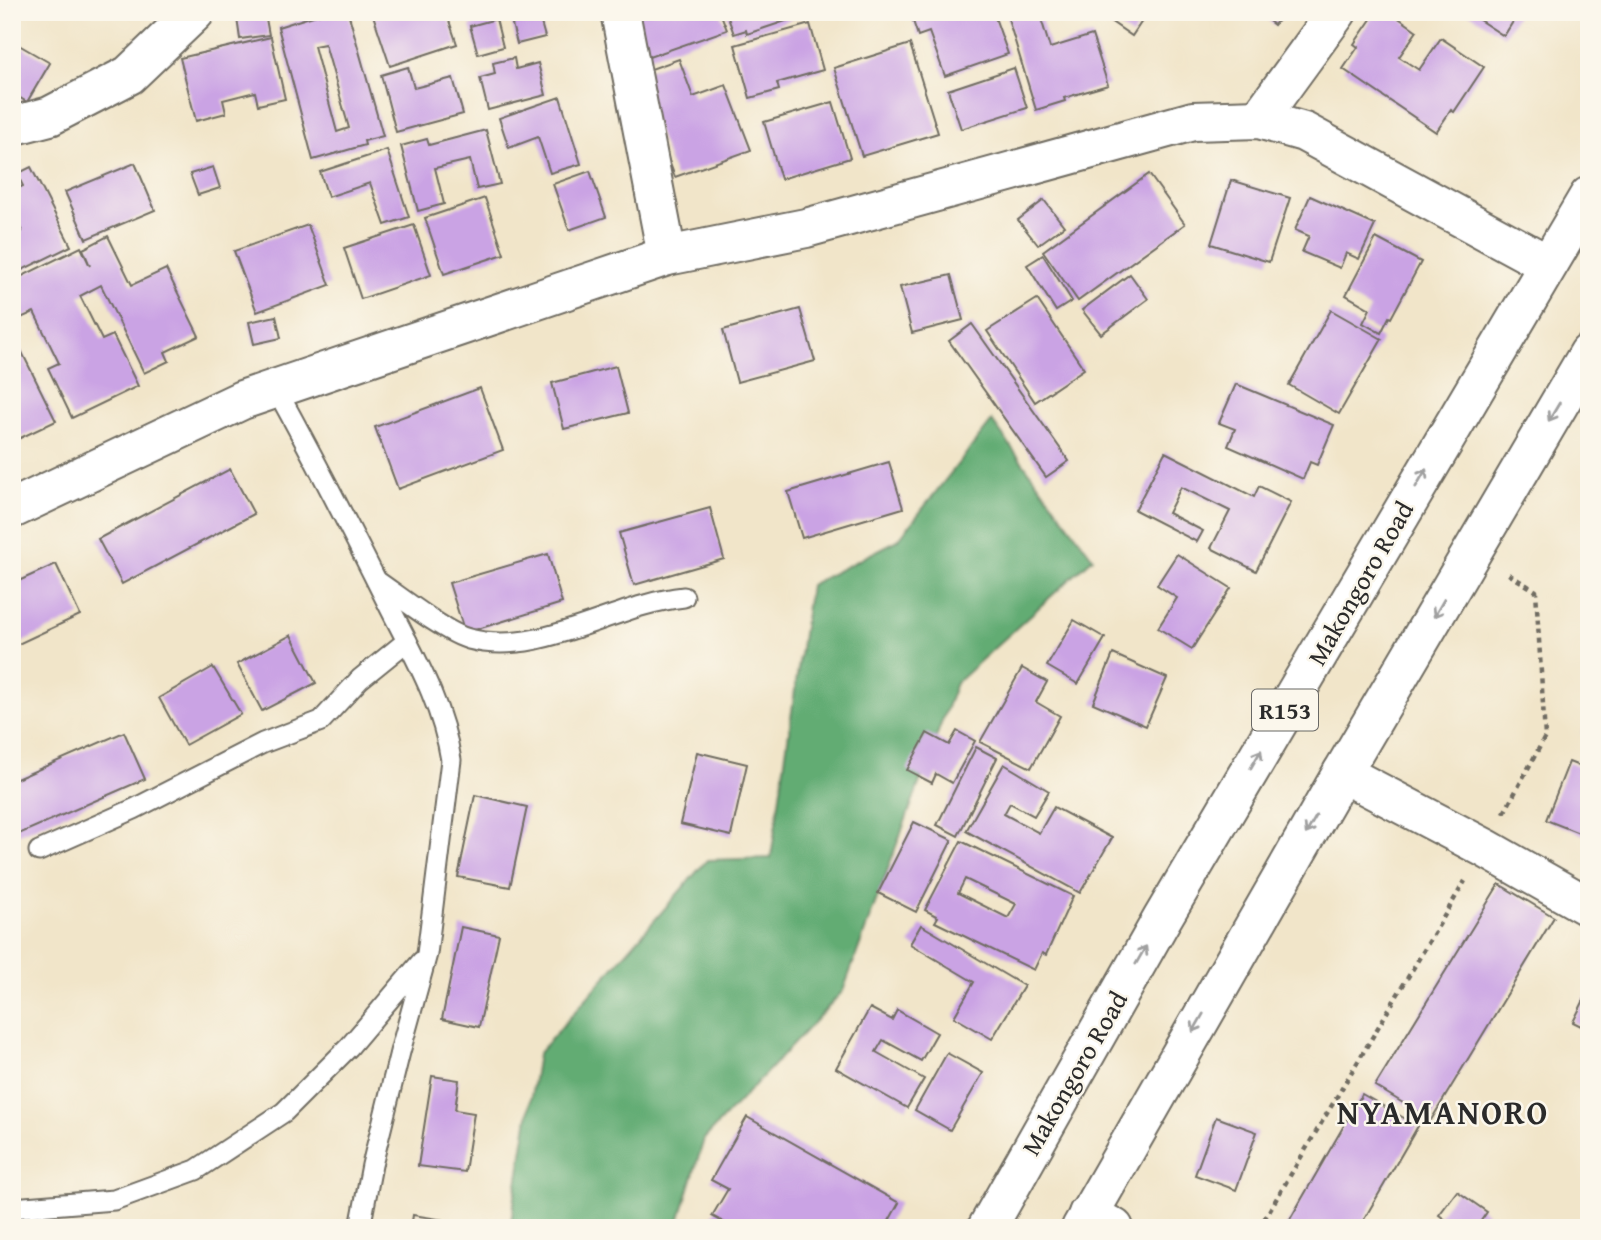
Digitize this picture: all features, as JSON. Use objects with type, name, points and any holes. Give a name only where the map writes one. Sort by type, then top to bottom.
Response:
[{"type":"street","points":[[12,126],[50,116],[129,75],[195,12]]},
{"type":"street","points":[[620,12],[667,256]]},
{"type":"street","points":[[1259,119],[1337,12]]},
{"type":"street","points":[[12,509],[242,400],[667,256],[806,228],[1194,121],[1259,119],[1304,132],[1547,264]]},
{"type":"street","name":"Makongoro Road","points":[[987,1228],[1169,906],[1589,196]]},
{"type":"street","points":[[1094,1223],[1342,773],[1589,353]]},
{"type":"street","points":[[1342,773],[1589,906]]},
{"type":"lane","points":[[276,389],[337,500],[430,687],[447,732],[451,760],[427,954],[391,1090],[360,1228]]},
{"type":"lane","points":[[376,581],[466,639],[490,643],[526,640],[564,632],[658,599],[684,597]]},
{"type":"lane","points":[[39,851],[134,809],[263,743],[321,721],[360,679],[407,641]]},
{"type":"lane","points":[[12,1208],[114,1200],[196,1170],[284,1112],[349,1047],[427,954]]},
{"type":"path","points":[[1259,1228],[1485,848],[1545,737],[1536,591],[1472,551]]},
{"type":"green space","points":[[992,421],[1093,558],[956,683],[843,991],[704,1139],[677,1228],[510,1228],[538,1054],[707,860],[771,858],[810,585],[898,540]]},
{"type":"building","points":[[326,12],[348,12],[383,136],[364,141],[365,145],[313,160],[278,27]],"holes":[[[325,44],[349,128],[337,132],[314,46]]]},
{"type":"building","points":[[372,12],[446,12],[457,44],[390,66]]},
{"type":"building","points":[[467,12],[488,12],[488,13],[468,18]]},
{"type":"building","points":[[509,12],[538,12],[545,37],[517,44]]},
{"type":"building","points":[[633,12],[720,12],[727,30],[649,57]]},
{"type":"building","points":[[726,12],[807,14],[747,34],[746,30],[734,34]]},
{"type":"building","points":[[910,12],[993,12],[1008,54],[945,76],[929,32],[918,36]]},
{"type":"building","points":[[1006,12],[1039,12],[1050,48],[1092,35],[1108,85],[1064,98],[1065,101],[1036,110]]},
{"type":"building","points":[[1097,12],[1148,12],[1132,36]]},
{"type":"building","points":[[1160,12],[1175,12],[1171,19]]},
{"type":"building","points":[[1258,12],[1285,12],[1274,25]]},
{"type":"building","points":[[1376,12],[1390,12],[1417,31],[1399,57],[1419,70],[1441,38],[1484,67],[1454,112],[1451,110],[1436,132],[1343,69],[1358,47],[1354,44]]},
{"type":"building","points":[[1467,12],[1519,12],[1504,36]]},
{"type":"building","points":[[265,13],[269,35],[240,39],[237,18]]},
{"type":"building","points":[[496,19],[503,47],[478,54],[470,26]]},
{"type":"building","points":[[810,24],[823,70],[777,83],[779,90],[750,98],[735,45]]},
{"type":"building","points":[[271,37],[285,99],[258,105],[255,92],[223,100],[226,113],[196,121],[180,58]]},
{"type":"building","points":[[12,41],[50,63],[27,102],[12,93]]},
{"type":"building","points":[[910,44],[938,133],[862,156],[834,68]]},
{"type":"building","points":[[514,58],[516,69],[538,63],[546,95],[488,110],[480,78],[495,74],[493,63]]},
{"type":"building","points":[[679,59],[693,97],[726,85],[751,150],[675,177],[637,74]]},
{"type":"building","points":[[408,67],[414,88],[453,78],[463,114],[396,132],[381,75]]},
{"type":"building","points":[[1014,68],[1027,108],[961,129],[948,90]]},
{"type":"building","points":[[560,97],[581,164],[550,173],[538,137],[509,148],[499,118]]},
{"type":"building","points":[[833,102],[850,158],[781,179],[764,122]]},
{"type":"building","points":[[486,130],[500,184],[477,189],[470,160],[435,168],[444,204],[418,211],[401,146],[427,139],[429,145]]},
{"type":"building","points":[[387,150],[409,217],[385,225],[370,183],[328,197],[320,172]]},
{"type":"building","points":[[135,163],[155,210],[86,239],[65,192]]},
{"type":"building","points":[[31,167],[71,246],[12,275],[12,236],[22,231],[12,212],[12,191],[23,186],[17,174]]},
{"type":"building","points":[[213,167],[220,188],[198,195],[190,174]]},
{"type":"building","points":[[590,171],[606,217],[569,230],[553,184]]},
{"type":"building","points":[[1149,174],[1185,224],[1078,301],[1043,251]]},
{"type":"building","points":[[1231,180],[1290,198],[1269,262],[1211,244]]},
{"type":"building","points":[[1310,196],[1375,225],[1359,259],[1346,253],[1340,268],[1302,252],[1309,236],[1295,230]]},
{"type":"building","points":[[485,198],[504,254],[444,274],[425,218]]},
{"type":"building","points":[[1044,200],[1064,226],[1038,245],[1018,220]]},
{"type":"building","points":[[308,225],[330,285],[257,312],[234,251]]},
{"type":"building","points":[[414,225],[431,275],[361,299],[344,248]]},
{"type":"building","points":[[108,236],[132,285],[166,269],[199,336],[165,352],[169,361],[144,373],[101,285],[80,296],[102,340],[113,335],[138,386],[72,418],[48,368],[59,363],[34,312],[12,322],[12,281],[81,247],[90,266],[83,249]]},
{"type":"building","points":[[1376,238],[1421,262],[1381,333],[1363,323],[1370,309],[1346,295]]},
{"type":"building","points":[[1043,255],[1072,301],[1056,311],[1027,265]]},
{"type":"building","points":[[1130,274],[1148,299],[1101,334],[1082,310]]},
{"type":"building","points":[[951,275],[963,320],[912,333],[900,287]]},
{"type":"building","points":[[1037,299],[1084,369],[1035,402],[987,331]]},
{"type":"building","points":[[800,309],[815,361],[737,382],[723,330]]},
{"type":"building","points":[[1331,310],[1382,339],[1339,414],[1289,385]]},
{"type":"building","points":[[276,316],[281,338],[254,344],[249,322]]},
{"type":"building","points":[[972,324],[1069,461],[1046,477],[949,341]]},
{"type":"building","points":[[12,332],[56,421],[12,442]]},
{"type":"building","points":[[616,366],[628,413],[564,429],[552,383]]},
{"type":"building","points":[[1236,384],[1334,425],[1317,465],[1310,462],[1303,479],[1228,446],[1235,429],[1219,423]]},
{"type":"building","points":[[480,388],[503,450],[398,489],[375,427]]},
{"type":"building","points":[[1165,452],[1254,497],[1259,486],[1291,502],[1256,571],[1211,548],[1230,511],[1181,487],[1168,513],[1203,531],[1197,542],[1135,510]]},
{"type":"building","points":[[889,462],[903,508],[802,538],[788,492]]},
{"type":"building","points":[[230,469],[254,514],[122,584],[98,539]]},
{"type":"building","points":[[710,508],[724,559],[634,585],[619,533]]},
{"type":"building","points":[[548,554],[562,603],[465,633],[449,583]]},
{"type":"building","points":[[1177,554],[1231,588],[1192,649],[1158,628],[1177,598],[1157,585]]},
{"type":"building","points":[[56,564],[80,615],[12,647],[12,584]]},
{"type":"building","points":[[1074,620],[1105,638],[1078,684],[1047,666]]},
{"type":"building","points":[[291,635],[316,683],[262,711],[237,664]]},
{"type":"building","points":[[1113,654],[1167,678],[1146,726],[1093,703]]},
{"type":"building","points":[[213,667],[241,714],[185,745],[159,698]]},
{"type":"building","points":[[1022,668],[1047,682],[1036,702],[1060,716],[1031,768],[980,742]]},
{"type":"building","points":[[1589,717],[1589,737],[1581,733]]},
{"type":"building","points":[[957,731],[975,741],[952,783],[936,774],[932,783],[907,770],[927,733],[949,745]]},
{"type":"building","points":[[124,732],[145,779],[12,837],[12,781]]},
{"type":"building","points":[[976,747],[997,758],[958,836],[937,825]]},
{"type":"building","points":[[697,752],[747,764],[731,836],[680,824]]},
{"type":"building","points":[[1569,762],[1589,770],[1589,837],[1546,820]]},
{"type":"building","points":[[1004,764],[1049,791],[1034,816],[1010,803],[1004,814],[1039,833],[1054,807],[1112,838],[1080,893],[966,831]]},
{"type":"building","points":[[475,795],[527,807],[510,887],[458,877]]},
{"type":"building","points":[[914,822],[952,840],[916,912],[878,893]]},
{"type":"building","points":[[961,841],[1073,896],[1046,955],[1042,953],[1034,970],[935,922],[938,917],[925,910]],"holes":[[[965,879],[1016,904],[1008,918],[958,893]]]},
{"type":"building","points":[[1499,884],[1554,917],[1431,1120],[1375,1086]]},
{"type":"building","points":[[921,925],[1024,986],[992,1039],[954,1017],[974,982],[910,944]]},
{"type":"building","points":[[461,927],[499,935],[479,1027],[442,1019]]},
{"type":"building","points":[[1589,990],[1589,1030],[1573,1022]]},
{"type":"building","points":[[870,1008],[892,1020],[897,1010],[937,1033],[921,1061],[883,1040],[876,1052],[924,1079],[907,1108],[836,1068]]},
{"type":"building","points":[[947,1053],[983,1073],[950,1130],[915,1110]]},
{"type":"building","points":[[432,1076],[459,1080],[455,1110],[474,1113],[465,1172],[418,1166]]},
{"type":"building","points":[[1362,1094],[1418,1126],[1359,1228],[1285,1228]]},
{"type":"building","points":[[747,1117],[899,1203],[885,1228],[734,1228],[712,1216],[728,1189],[711,1180]]},
{"type":"building","points":[[1216,1117],[1257,1132],[1236,1190],[1195,1175]]},
{"type":"building","points":[[1457,1191],[1487,1212],[1476,1228],[1457,1228],[1439,1215]]},
{"type":"building","points":[[413,1215],[457,1222],[456,1228],[411,1228]]},
{"type":"district","name":"NYAMANORO","points":[[1443,1112]]}]
